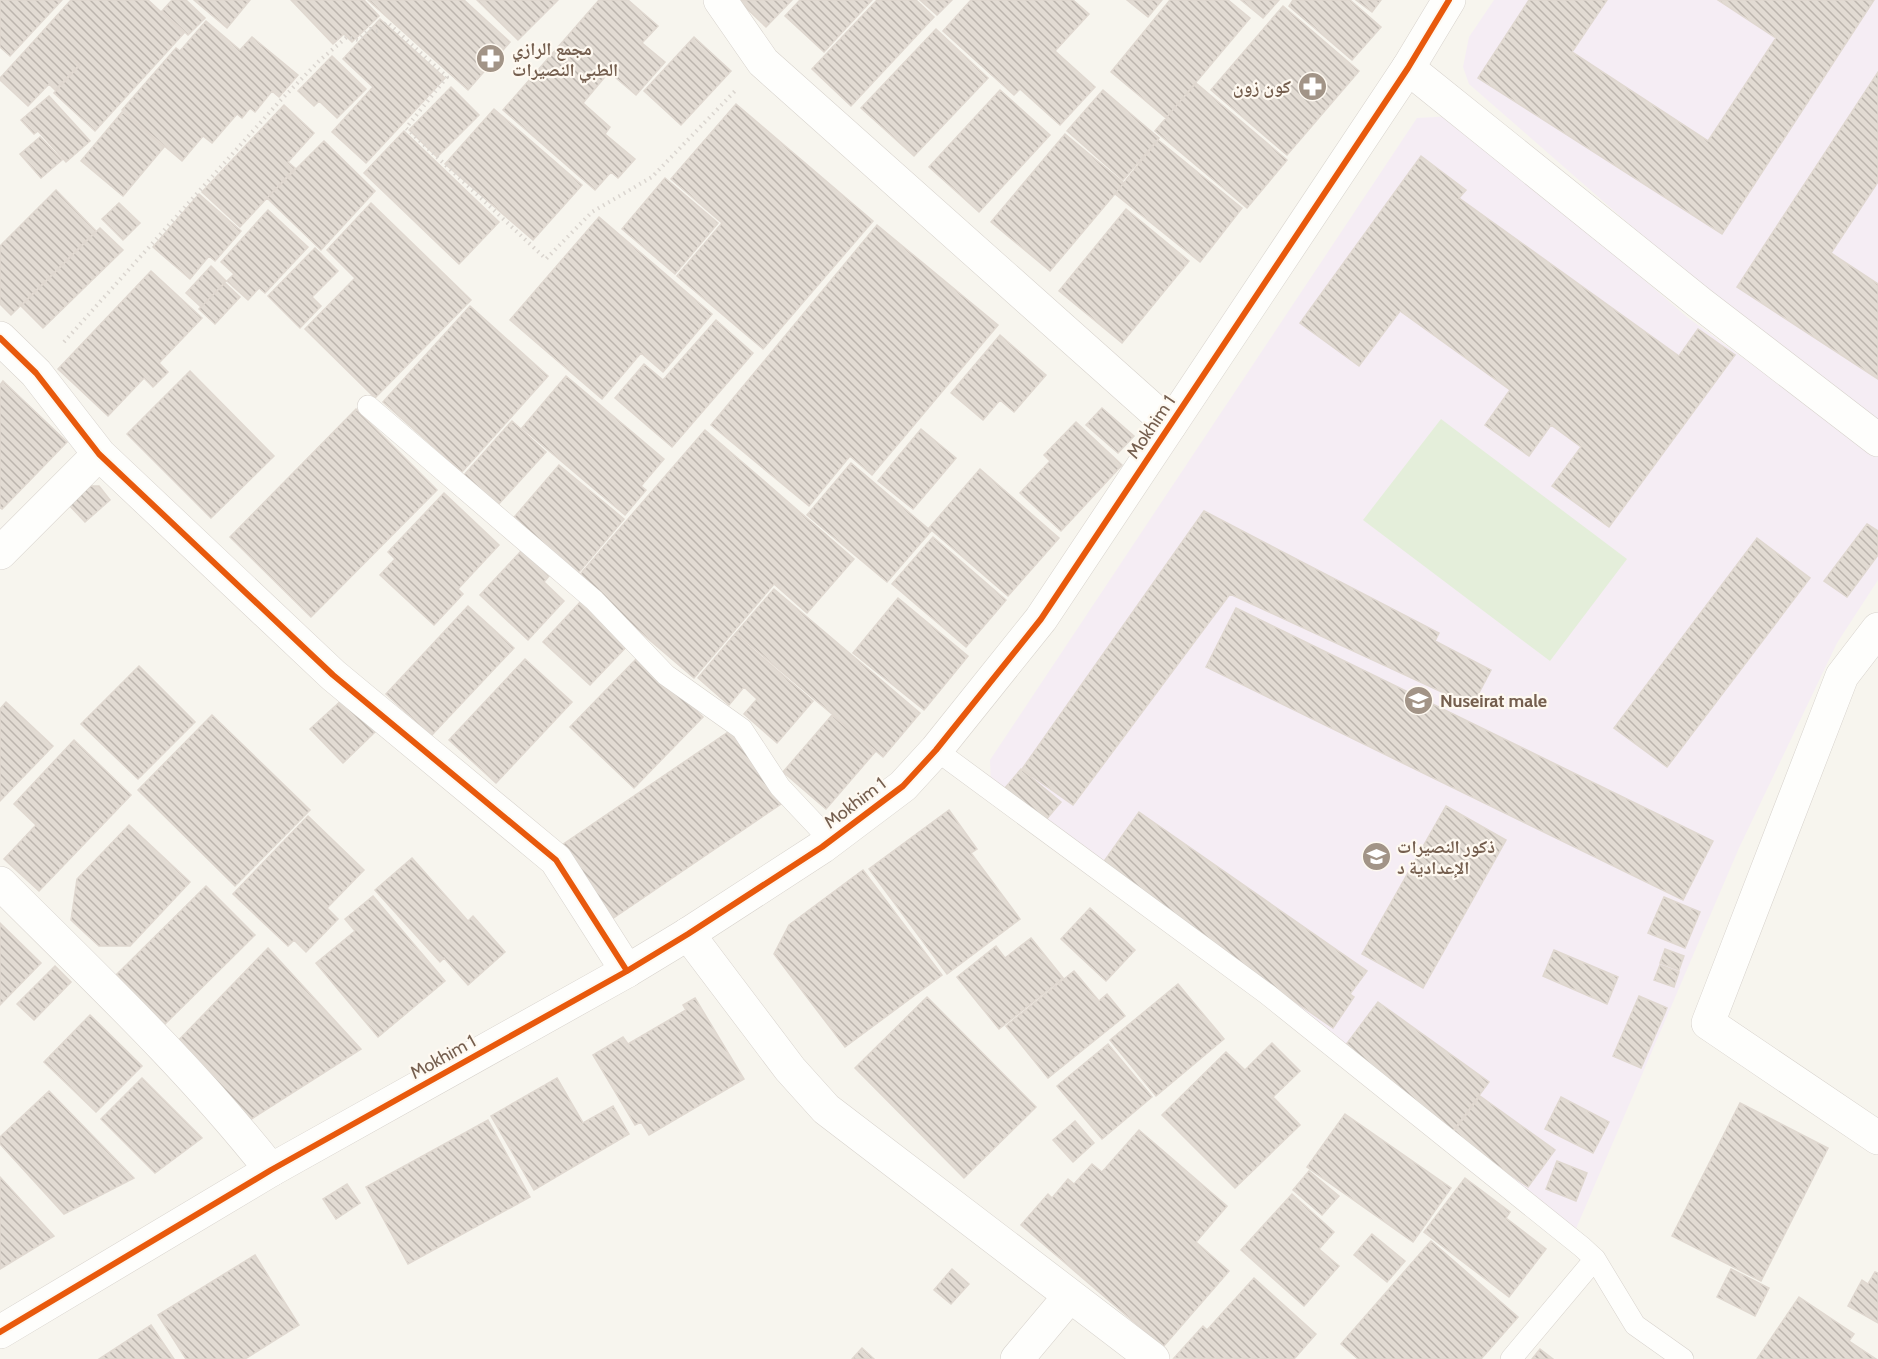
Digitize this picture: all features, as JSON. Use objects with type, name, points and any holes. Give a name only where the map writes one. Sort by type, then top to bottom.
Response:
[{"type":"street","points":[[720,0],[763,62],[1170,425]]},
{"type":"street","name":"Mokhim 1","points":[[0,1332],[271,1170],[627,971],[688,934],[830,840],[903,786],[936,750],[1041,619],[1408,68],[1449,0]]},
{"type":"street","points":[[1408,68],[1700,303],[1878,440]]},
{"type":"street","points":[[0,338],[36,373],[99,454],[333,675],[556,860],[627,971]]},
{"type":"street","points":[[0,553],[99,454]]},
{"type":"street","points":[[1878,629],[1842,676],[1708,1023],[1878,1138]]},
{"type":"street","points":[[0,883],[177,1060],[271,1170]]},
{"type":"street","points":[[688,934],[790,1069],[826,1109],[1153,1359]]},
{"type":"street","points":[[1017,1359],[1069,1297]]},
{"type":"lane","points":[[368,406],[594,600],[666,675],[742,729],[780,787],[830,840]]},
{"type":"lane","points":[[936,750],[1267,994],[1595,1259],[1635,1325],[1683,1359]]},
{"type":"lane","points":[[1511,1359],[1595,1259]]},
{"type":"path","points":[[36,373],[278,103],[319,61],[347,37],[358,40],[369,29],[377,31],[387,22],[447,77],[406,128],[546,259],[592,212],[652,177],[763,62]]},
{"type":"shaded area","points":[[1494,0],[1878,0],[1878,424],[1708,293],[1469,84],[1463,67],[1469,37]]},
{"type":"shaded area","name":"Nuseirat male","points":[[1454,116],[1687,317],[1878,456],[1878,580],[1837,643],[1739,848],[1575,1231],[1453,1128],[991,784],[990,760],[1417,118]]},
{"type":"green space","points":[[1441,419],[1627,559],[1550,661],[1363,520]]},
{"type":"building","points":[[0,0],[62,0],[10,56],[0,47]]},
{"type":"building","points":[[71,0],[148,0],[184,33],[95,131],[54,93],[80,65],[43,31]]},
{"type":"building","points":[[172,0],[186,0],[205,18],[188,35],[162,11]]},
{"type":"building","points":[[194,0],[250,0],[227,28]]},
{"type":"building","points":[[291,0],[364,0],[379,16],[352,42],[344,34],[333,44]]},
{"type":"building","points":[[368,0],[464,0],[510,42],[468,90]]},
{"type":"building","points":[[477,0],[558,0],[518,40]]},
{"type":"building","points":[[599,0],[628,0],[658,26],[642,43],[665,62],[636,95],[609,72],[583,103],[610,127],[605,134],[635,159],[618,178],[611,172],[595,190],[503,110]]},
{"type":"building","points":[[738,0],[792,0],[766,27]]},
{"type":"building","points":[[800,0],[872,0],[824,52],[785,16]]},
{"type":"building","points":[[877,0],[916,0],[934,17],[851,106],[812,69]]},
{"type":"building","points":[[920,0],[952,0],[937,15]]},
{"type":"building","points":[[971,0],[1073,0],[1089,14],[1055,51],[1095,87],[1060,125],[1020,89],[1014,95],[943,31]]},
{"type":"building","points":[[1127,0],[1162,0],[1148,17]]},
{"type":"building","points":[[1170,0],[1228,0],[1250,18],[1166,118],[1111,72]]},
{"type":"building","points":[[1241,0],[1279,0],[1263,18]]},
{"type":"building","points":[[1293,0],[1350,0],[1381,27],[1352,60],[1289,6]]},
{"type":"building","points":[[1356,0],[1381,0],[1372,12]]},
{"type":"building","points":[[1529,0],[1607,0],[1572,52],[1708,141],[1776,38],[1718,0],[1874,0],[1722,234],[1478,78]]},
{"type":"building","points":[[1283,6],[1359,71],[1287,155],[1211,90]]},
{"type":"building","points":[[380,19],[445,78],[366,163],[332,132],[373,87],[343,59]]},
{"type":"building","points":[[206,21],[240,50],[252,37],[298,75],[279,97],[272,91],[255,112],[250,108],[242,118],[237,114],[212,143],[203,136],[182,161],[122,110],[176,48],[180,51]]},
{"type":"building","points":[[936,29],[988,78],[914,156],[861,108]]},
{"type":"building","points":[[43,31],[79,65],[55,90],[49,84],[28,106],[0,78]]},
{"type":"building","points":[[694,37],[731,71],[681,125],[644,91]]},
{"type":"building","points":[[332,56],[366,89],[337,118],[319,101],[314,106],[298,91]]},
{"type":"building","points":[[1878,72],[1878,182],[1831,253],[1878,284],[1878,379],[1737,287]]},
{"type":"building","points":[[1196,83],[1287,160],[1247,208],[1155,131]]},
{"type":"building","points":[[451,87],[479,115],[437,157],[409,130]]},
{"type":"building","points":[[1000,90],[1050,135],[979,212],[929,167]]},
{"type":"building","points":[[1103,90],[1159,138],[1123,180],[1067,131]]},
{"type":"building","points":[[49,96],[90,141],[66,162],[38,131],[34,134],[21,120]]},
{"type":"building","points":[[736,104],[873,221],[763,349],[677,276],[722,223],[671,179]]},
{"type":"building","points":[[284,105],[314,133],[288,162],[295,168],[240,227],[202,192]]},
{"type":"building","points":[[494,109],[582,185],[533,240],[445,164]]},
{"type":"building","points":[[122,112],[164,147],[123,196],[81,161]]},
{"type":"building","points":[[404,131],[499,222],[459,264],[364,173]]},
{"type":"building","points":[[1065,134],[1124,183],[1050,271],[991,222]]},
{"type":"building","points":[[40,137],[62,160],[41,178],[20,154]]},
{"type":"building","points":[[1158,140],[1242,208],[1200,262],[1115,194]]},
{"type":"building","points":[[324,141],[375,191],[321,250],[267,198]]},
{"type":"building","points":[[1421,156],[1466,190],[1459,198],[1679,356],[1698,329],[1735,355],[1609,527],[1552,486],[1581,447],[1551,425],[1529,456],[1485,425],[1510,390],[1400,311],[1359,366],[1300,323]]},
{"type":"building","points":[[665,178],[718,223],[675,274],[622,229]]},
{"type":"building","points":[[56,190],[96,231],[11,315],[0,304],[0,246]]},
{"type":"building","points":[[199,194],[241,231],[215,261],[209,256],[190,279],[153,247]]},
{"type":"building","points":[[119,203],[140,223],[123,240],[102,219]]},
{"type":"building","points":[[371,203],[471,300],[375,398],[305,329],[355,278],[327,250]]},
{"type":"building","points":[[1126,209],[1189,261],[1122,343],[1059,291]]},
{"type":"building","points":[[268,210],[308,247],[265,293],[259,288],[248,300],[227,281],[234,274],[221,262]]},
{"type":"building","points":[[599,217],[712,314],[663,372],[641,353],[602,399],[510,320]]},
{"type":"building","points":[[877,225],[998,325],[872,475],[850,456],[809,506],[711,425]]},
{"type":"building","points":[[100,228],[123,250],[43,328],[21,306]]},
{"type":"building","points":[[315,248],[338,271],[312,297],[321,306],[300,328],[268,296]]},
{"type":"building","points":[[211,266],[226,281],[201,307],[186,293]]},
{"type":"building","points":[[151,271],[202,318],[159,363],[168,372],[153,387],[144,378],[108,416],[58,369]]},
{"type":"building","points":[[225,283],[240,297],[215,324],[199,309]]},
{"type":"building","points":[[470,306],[548,376],[462,472],[383,402]]},
{"type":"building","points":[[716,320],[753,353],[672,447],[615,398],[644,364],[663,380]]},
{"type":"building","points":[[1000,335],[1046,375],[1014,412],[1000,400],[983,420],[951,393]]},
{"type":"building","points":[[190,371],[274,456],[211,518],[127,434]]},
{"type":"building","points":[[566,376],[664,459],[641,486],[646,490],[625,515],[522,428]]},
{"type":"building","points":[[3,381],[67,442],[2,509],[0,508],[0,385]]},
{"type":"building","points":[[1102,408],[1134,436],[1118,453],[1086,425]]},
{"type":"building","points":[[356,409],[437,490],[311,617],[230,537]]},
{"type":"building","points":[[512,421],[546,452],[497,506],[464,475]]},
{"type":"building","points":[[1076,422],[1122,465],[1061,531],[1020,493],[1050,461],[1044,455]]},
{"type":"building","points":[[921,429],[956,458],[913,509],[878,481]]},
{"type":"building","points":[[705,430],[854,559],[807,613],[774,584],[694,678],[577,578]]},
{"type":"building","points":[[851,463],[931,531],[887,582],[807,515]]},
{"type":"building","points":[[559,465],[624,519],[575,577],[510,522]]},
{"type":"building","points":[[980,469],[1059,538],[1008,596],[929,528]]},
{"type":"building","points":[[86,486],[99,486],[110,500],[85,522],[67,503]]},
{"type":"building","points":[[444,493],[499,545],[458,589],[463,594],[434,625],[380,575],[395,559],[388,552]]},
{"type":"building","points":[[1204,511],[1439,633],[1435,641],[1491,670],[1472,706],[1230,594],[1073,805],[1022,769]]},
{"type":"building","points":[[1867,524],[1878,531],[1878,555],[1847,597],[1824,581]]},
{"type":"building","points":[[933,537],[1006,600],[966,647],[892,584]]},
{"type":"building","points":[[1757,538],[1810,578],[1667,767],[1614,728]]},
{"type":"building","points":[[522,550],[549,576],[544,582],[564,601],[528,640],[480,595]]},
{"type":"building","points":[[774,589],[920,713],[883,757],[736,633]]},
{"type":"building","points":[[898,598],[968,656],[924,710],[853,653]]},
{"type":"building","points":[[583,599],[630,643],[590,685],[543,642]]},
{"type":"building","points":[[468,606],[514,648],[431,736],[386,694]]},
{"type":"building","points":[[1236,608],[1713,841],[1683,900],[1206,667]]},
{"type":"building","points":[[735,634],[813,701],[777,743],[744,714],[757,699],[744,687],[729,705],[698,678]]},
{"type":"building","points":[[639,656],[703,717],[634,788],[570,727]]},
{"type":"building","points":[[525,659],[572,702],[496,783],[449,740]]},
{"type":"building","points":[[139,666],[195,722],[138,779],[81,724]]},
{"type":"building","points":[[343,699],[375,732],[343,763],[310,729]]},
{"type":"building","points":[[6,702],[53,746],[0,801],[0,709]]},
{"type":"building","points":[[212,715],[310,810],[235,886],[138,790]]},
{"type":"building","points":[[832,715],[875,752],[826,809],[783,772]]},
{"type":"building","points":[[731,730],[781,804],[612,919],[562,845]]},
{"type":"building","points":[[74,740],[131,795],[39,891],[4,859],[36,825],[14,804]]},
{"type":"building","points":[[1021,769],[1061,802],[1045,821],[1005,788]]},
{"type":"building","points":[[1446,806],[1506,840],[1423,988],[1362,954]]},
{"type":"building","points":[[949,810],[977,849],[971,853],[1020,919],[947,974],[869,869]]},
{"type":"building","points":[[1139,812],[1367,971],[1350,994],[1354,997],[1333,1028],[1100,867]]},
{"type":"building","points":[[308,816],[364,870],[327,908],[338,919],[306,952],[294,940],[288,946],[233,894]]},
{"type":"building","points":[[129,825],[190,882],[130,946],[99,946],[71,920],[77,879]]},
{"type":"building","points":[[412,858],[468,921],[473,916],[505,952],[468,985],[444,958],[440,962],[375,890]]},
{"type":"building","points":[[863,870],[942,975],[845,1047],[774,954],[789,925]]},
{"type":"building","points":[[206,886],[255,935],[162,1027],[113,978]]},
{"type":"building","points":[[373,896],[445,981],[378,1037],[316,963],[355,931],[345,919]]},
{"type":"building","points":[[1664,897],[1700,912],[1685,948],[1648,933]]},
{"type":"building","points":[[1090,908],[1135,950],[1106,981],[1061,939]]},
{"type":"building","points":[[0,923],[41,963],[0,1005]]},
{"type":"building","points":[[1031,938],[1063,978],[999,1029],[957,977],[996,946],[1005,958]]},
{"type":"building","points":[[268,948],[361,1049],[242,1125],[171,1048]]},
{"type":"building","points":[[1665,949],[1684,956],[1679,970],[1660,963]]},
{"type":"building","points":[[1554,950],[1618,977],[1607,1004],[1543,976]]},
{"type":"building","points":[[1660,965],[1679,972],[1674,987],[1654,980]]},
{"type":"building","points":[[55,966],[71,982],[34,1020],[17,1004]]},
{"type":"building","points":[[1074,971],[1099,1001],[1107,994],[1125,1016],[1048,1078],[1006,1026]]},
{"type":"building","points":[[1178,984],[1224,1039],[1156,1096],[1110,1040]]},
{"type":"building","points":[[1639,996],[1667,1008],[1641,1068],[1613,1056]]},
{"type":"building","points":[[927,997],[1036,1107],[964,1178],[855,1068]]},
{"type":"building","points":[[695,998],[744,1079],[649,1135],[641,1122],[635,1125],[593,1055],[623,1037],[628,1044],[686,1010],[683,1005]]},
{"type":"building","points":[[1378,1002],[1489,1082],[1453,1131],[1342,1050]]},
{"type":"building","points":[[90,1015],[142,1066],[96,1112],[44,1062]]},
{"type":"building","points":[[1272,1043],[1300,1071],[1273,1097],[1300,1125],[1235,1188],[1162,1115],[1226,1052],[1245,1070]]},
{"type":"building","points":[[1108,1044],[1152,1097],[1102,1139],[1057,1086]]},
{"type":"building","points":[[142,1078],[202,1138],[155,1173],[101,1119]]},
{"type":"building","points":[[557,1078],[583,1123],[613,1106],[629,1134],[534,1190],[491,1116]]},
{"type":"building","points":[[49,1091],[134,1178],[64,1214],[0,1144],[0,1137]]},
{"type":"building","points":[[1480,1096],[1555,1150],[1528,1187],[1452,1134]]},
{"type":"building","points":[[1561,1097],[1609,1122],[1593,1153],[1545,1129]]},
{"type":"building","points":[[1740,1103],[1828,1148],[1761,1281],[1672,1236]]},
{"type":"building","points":[[1345,1114],[1451,1188],[1413,1242],[1307,1167]]},
{"type":"building","points":[[488,1120],[530,1197],[408,1264],[366,1187]]},
{"type":"building","points":[[1075,1121],[1094,1143],[1073,1162],[1053,1140]]},
{"type":"building","points":[[1139,1130],[1227,1206],[1196,1242],[1229,1271],[1163,1347],[1021,1225],[1048,1194],[1052,1198],[1068,1179],[1074,1184],[1092,1164],[1102,1172]]},
{"type":"building","points":[[1557,1161],[1587,1173],[1576,1201],[1546,1189]]},
{"type":"building","points":[[1309,1171],[1339,1196],[1322,1215],[1293,1190]]},
{"type":"building","points":[[0,1177],[54,1236],[0,1269]]},
{"type":"building","points":[[1465,1178],[1510,1212],[1506,1218],[1546,1249],[1509,1297],[1424,1232]]},
{"type":"building","points":[[347,1184],[360,1203],[336,1219],[323,1199]]},
{"type":"building","points":[[1292,1194],[1334,1232],[1319,1249],[1339,1266],[1304,1306],[1241,1250]]},
{"type":"building","points":[[1372,1234],[1405,1261],[1387,1282],[1354,1255]]},
{"type":"building","points":[[1431,1241],[1518,1317],[1481,1359],[1358,1359],[1341,1344]]},
{"type":"building","points":[[255,1255],[299,1325],[245,1359],[186,1359],[158,1315]]},
{"type":"building","points":[[952,1269],[969,1284],[951,1304],[934,1290]]},
{"type":"building","points":[[1731,1269],[1769,1288],[1755,1316],[1717,1297]]},
{"type":"building","points":[[1875,1272],[1878,1273],[1878,1323],[1848,1306],[1862,1280],[1868,1284]]},
{"type":"building","points":[[1254,1278],[1316,1334],[1294,1359],[1174,1358],[1203,1326],[1207,1330]]},
{"type":"building","points":[[1799,1297],[1854,1334],[1849,1341],[1876,1359],[1757,1359]]},
{"type":"building","points":[[151,1325],[174,1359],[99,1359]]},
{"type":"building","points":[[862,1348],[874,1359],[852,1359]]},
{"type":"building","points":[[1540,1349],[1553,1359],[1532,1359]]},
{"type":"cycle path","points":[[0,1332],[271,1170],[627,971],[822,847],[903,786],[936,750],[1041,619],[1408,68],[1449,0]]},
{"type":"cycle path","points":[[0,338],[36,373],[99,454],[333,675],[556,860],[627,971]]},
{"type":"place","name":"مجمع الرازي الطبي النصيرات","points":[[491,59]]},
{"type":"place","name":"كون زون","points":[[1312,87]]},
{"type":"place","name":"Nuseirat male","points":[[1419,701]]},
{"type":"place","name":"ذكور النصيرات الإعدادية د","points":[[1376,857]]}]
